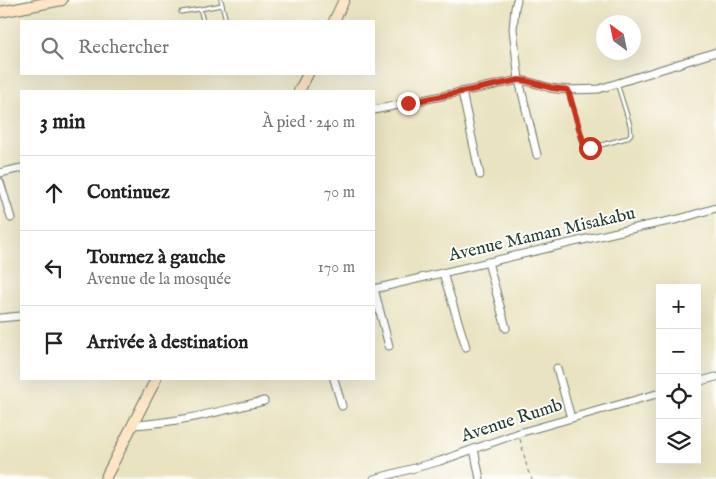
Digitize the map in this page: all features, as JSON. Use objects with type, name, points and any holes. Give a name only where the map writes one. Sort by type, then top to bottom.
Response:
[{"type":"street","points":[[0,12],[62,0]]},
{"type":"street","points":[[334,20],[344,0]]},
{"type":"street","points":[[517,0],[513,29],[519,80],[537,154]]},
{"type":"street","points":[[375,110],[519,80],[568,90],[599,89],[716,52]]},
{"type":"street","points":[[300,90],[307,75]]},
{"type":"street","points":[[462,92],[480,175]]},
{"type":"street","points":[[0,173],[20,168]]},
{"type":"street","points":[[0,182],[11,218]]},
{"type":"street","name":"Avenue Maman Misakabu","points":[[375,289],[679,219],[716,208]]},
{"type":"street","points":[[488,262],[506,328]]},
{"type":"street","points":[[443,273],[466,347]]},
{"type":"street","points":[[375,293],[388,346]]},
{"type":"street","points":[[0,318],[20,316]]},
{"type":"street","points":[[557,368],[572,418]]},
{"type":"street","points":[[701,381],[716,377]]},
{"type":"street","points":[[105,479],[156,380]]},
{"type":"street","points":[[334,380],[342,406]]},
{"type":"street","name":"Avenue Rumb","points":[[374,479],[384,478],[440,461],[519,433],[656,394]]},
{"type":"street","points":[[133,425],[158,424],[264,401]]},
{"type":"street","points":[[474,449],[480,479]]},
{"type":"lane","points":[[221,0],[226,20]]},
{"type":"lane","points":[[181,12],[222,5]]},
{"type":"lane","points":[[200,9],[203,20]]},
{"type":"lane","points":[[568,90],[584,145],[590,148],[627,138],[631,134],[617,83]]},
{"type":"path","points":[[519,433],[528,471],[532,479]]},
{"type":"route","points":[[408,103],[519,80],[568,90],[584,145],[590,148]]}]
